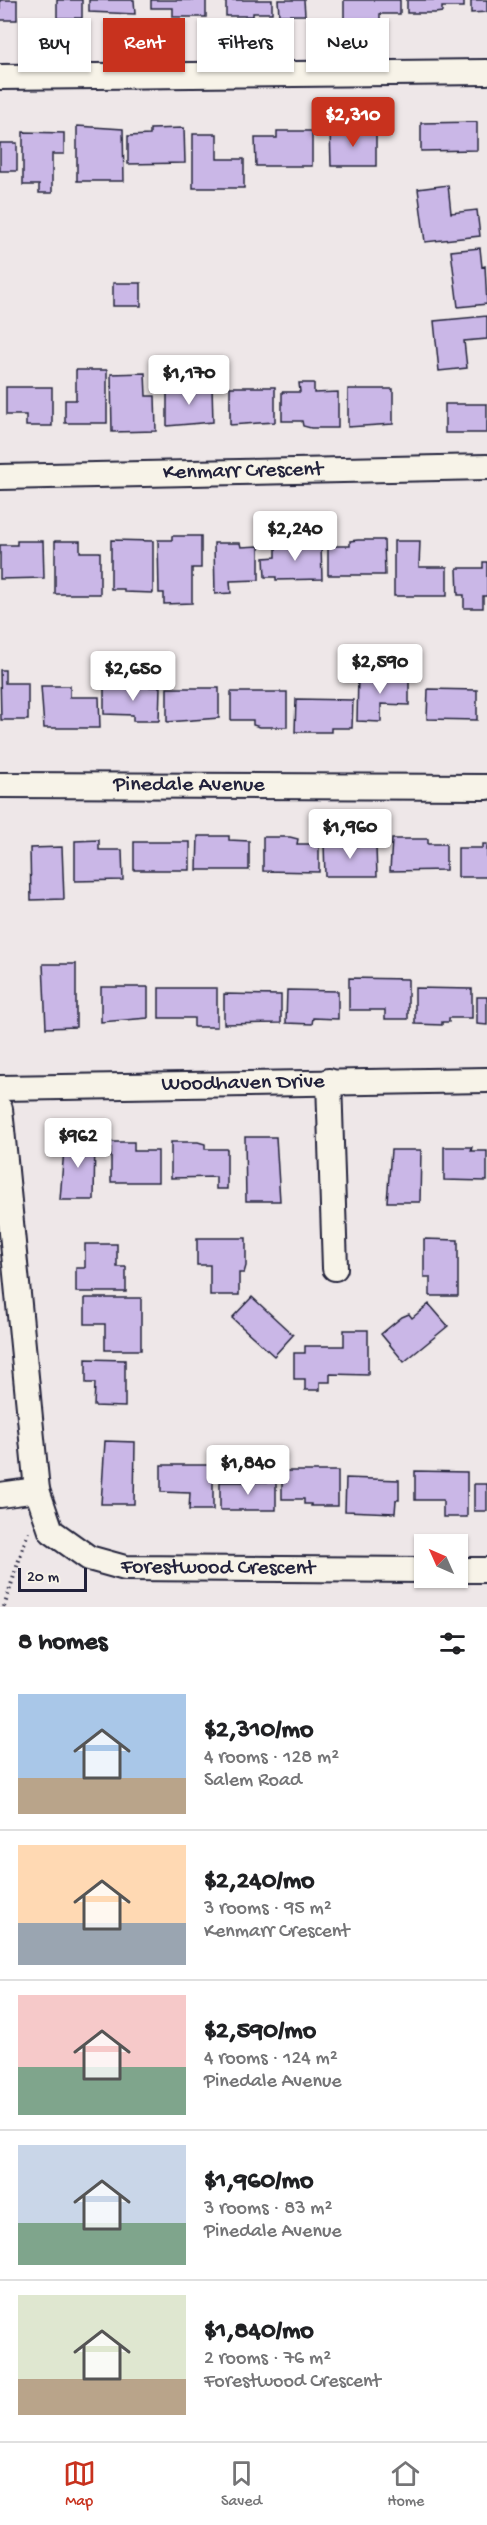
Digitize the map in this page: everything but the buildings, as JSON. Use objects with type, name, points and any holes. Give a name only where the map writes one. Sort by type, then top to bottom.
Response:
[{"type":"street","points":[[0,77],[487,72]]},
{"type":"street","name":"Kenmarr Crescent","points":[[0,477],[487,467]]},
{"type":"street","name":"Pinedale Avenue","points":[[0,785],[487,787]]},
{"type":"street","name":"Woodhaven Drive","points":[[0,1088],[487,1080]]},
{"type":"street","points":[[330,1081],[335,1268]]},
{"type":"street","name":"Forestwood Crescent","points":[[0,1109],[37,1490],[51,1531],[89,1558],[125,1568],[414,1570]]},
{"type":"street","points":[[0,1495],[37,1490]]},
{"type":"street","points":[[468,1570],[487,1570]]},
{"type":"path","points":[[4,1607],[26,1534],[45,1515]]}]
